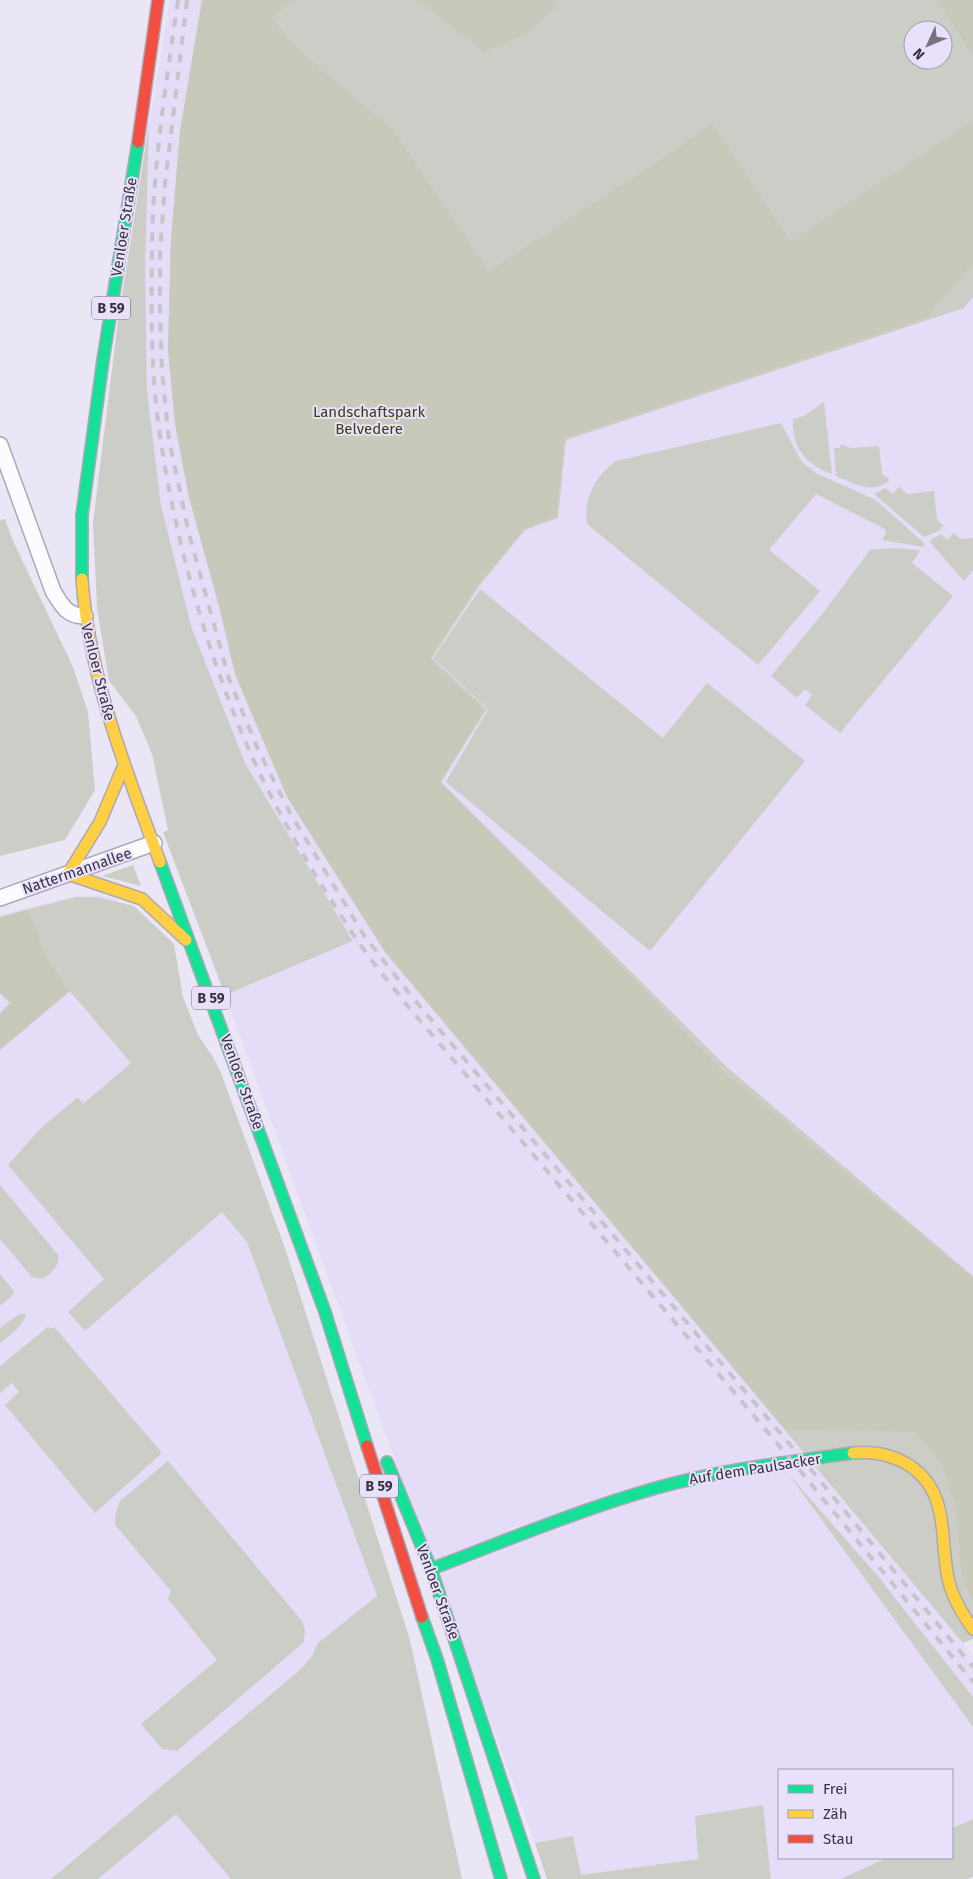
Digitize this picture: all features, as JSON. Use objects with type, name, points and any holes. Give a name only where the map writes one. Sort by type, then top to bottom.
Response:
[{"type":"main road","name":"Venloer Straße","points":[[158,0],[87,464],[81,559],[85,616],[107,714],[324,1312],[408,1579],[437,1659],[501,1879]]},
{"type":"main road","points":[[124,764],[105,817],[87,849],[68,874],[142,899],[191,945]]},
{"type":"main road","name":"Venloer Straße","points":[[324,1312],[431,1569],[534,1879]]},
{"type":"main road","name":"Auf dem Paulsacker","points":[[408,1579],[634,1495],[684,1481],[804,1460],[864,1452],[886,1454],[905,1461],[922,1474],[934,1491],[941,1512],[949,1582],[957,1602],[973,1629]]},
{"type":"street","points":[[0,445],[53,591],[64,610],[74,616],[85,616]]},
{"type":"street","name":"Nattermannallee","points":[[0,898],[154,843]]},
{"type":"shaded area","points":[[170,0],[202,0],[180,131],[175,424],[189,497],[220,610],[235,674],[385,952],[926,1596],[973,1656],[973,1697],[877,1575],[779,1462],[973,1727],[973,1819],[953,1828],[953,1769],[778,1769],[778,1859],[885,1859],[840,1879],[771,1879],[763,1805],[695,1816],[699,1859],[580,1875],[573,1836],[535,1843],[225,995],[353,941],[245,763],[191,626],[161,505],[147,391],[145,270],[149,124]]},
{"type":"shaded area","points":[[973,297],[973,1276],[727,1067],[441,782],[487,710],[432,658],[480,585],[525,530],[558,517],[566,440],[964,308]]},
{"type":"shaded area","points":[[97,895],[116,898],[366,1541],[444,1879],[0,1879],[0,915],[75,896]]},
{"type":"green space","name":"Landschaftspark Belvedere","points":[[202,0],[973,0],[973,297],[964,308],[566,440],[558,518],[525,530],[480,585],[432,658],[487,709],[441,782],[727,1067],[973,1276],[973,1639],[963,1643],[385,952],[287,797],[235,674],[220,610],[189,497],[175,424],[168,348],[171,240],[180,131]]},
{"type":"green space","name":"Landschaftspark Belvedere","points":[[202,0],[293,0],[271,18],[300,51],[393,130],[489,271],[671,153],[712,123],[791,242],[973,120],[973,263],[926,318],[565,438],[556,516],[524,530],[478,584],[430,659],[484,710],[441,782],[724,1072],[973,1278],[973,1602],[962,1575],[955,1505],[941,1462],[915,1432],[785,1429],[385,952],[287,797],[235,674],[220,610],[189,497],[175,424],[168,348],[171,240],[180,131]]},
{"type":"green space","points":[[419,0],[551,0],[559,4],[528,33],[484,52]]},
{"type":"green space","points":[[937,0],[973,0],[973,56],[953,25],[953,20],[950,20]]},
{"type":"green space","points":[[149,124],[145,270],[147,391],[161,505],[191,626],[245,763],[353,941],[225,995],[163,832],[168,830],[152,754],[136,716],[109,681],[97,608],[93,523],[118,321]]},
{"type":"green space","points":[[824,402],[832,474],[815,466],[802,454],[795,439],[793,429],[793,419],[804,416]]},
{"type":"green space","points":[[781,423],[800,459],[807,466],[816,473],[876,500],[925,544],[923,547],[882,540],[886,533],[885,529],[816,494],[769,550],[820,591],[758,665],[587,524],[586,514],[592,488],[602,473],[616,461]]},
{"type":"green space","points":[[841,444],[851,448],[879,446],[882,474],[890,480],[877,487],[863,487],[836,476],[834,448],[840,448]]},
{"type":"green space","points":[[899,487],[907,494],[934,491],[937,520],[944,526],[924,537],[874,494],[885,488],[893,494]]},
{"type":"green space","points":[[5,519],[13,541],[73,667],[88,712],[95,790],[65,840],[0,856],[0,521]]},
{"type":"green space","points":[[953,533],[961,539],[973,538],[973,570],[964,581],[929,541],[941,534],[948,540]]},
{"type":"green space","points":[[893,548],[920,550],[912,563],[953,596],[840,733],[805,705],[812,695],[805,689],[797,698],[771,676],[823,613],[870,550]]},
{"type":"green space","points":[[480,589],[663,738],[707,683],[805,761],[650,951],[446,782],[488,709],[433,658]]},
{"type":"green space","points":[[133,865],[141,886],[102,876]]},
{"type":"green space","points":[[76,897],[97,897],[134,906],[174,944],[183,997],[198,1035],[221,1073],[286,1251],[410,1640],[462,1879],[231,1879],[176,1814],[98,1879],[51,1879],[301,1669],[312,1656],[318,1643],[377,1596],[247,1242],[222,1212],[85,1331],[68,1312],[104,1279],[8,1165],[40,1129],[78,1097],[83,1104],[131,1063],[57,976],[38,940],[29,909]]},
{"type":"green space","points":[[29,909],[45,952],[56,972],[70,991],[0,1050],[0,1013],[10,1003],[0,993],[0,917]]},
{"type":"green space","points":[[0,1185],[58,1255],[57,1266],[43,1279],[32,1277],[0,1239]]},
{"type":"green space","points":[[0,1274],[14,1291],[12,1296],[0,1306]]},
{"type":"green space","points":[[19,1314],[26,1314],[22,1323],[0,1343],[0,1328]]},
{"type":"green space","points":[[48,1327],[56,1329],[162,1453],[95,1513],[5,1405],[19,1392],[12,1383],[0,1393],[0,1366]]},
{"type":"green space","points":[[168,1461],[302,1621],[305,1629],[304,1642],[177,1751],[162,1749],[141,1724],[217,1660],[168,1599],[171,1591],[115,1525],[116,1512],[120,1501]]},
{"type":"green space","points":[[786,1471],[877,1575],[973,1697],[973,1727]]},
{"type":"green space","points":[[763,1805],[771,1879],[547,1879],[535,1843],[573,1836],[581,1875],[698,1859],[695,1816]]},
{"type":"green space","points":[[973,1819],[973,1877],[967,1879],[840,1879],[885,1859],[953,1859],[953,1828]]},
{"type":"railway","points":[[178,0],[160,128],[154,191],[152,349],[155,396],[167,480],[195,599],[234,714],[260,775],[285,823],[327,894],[357,940],[406,1004],[793,1462],[973,1682]]},
{"type":"railway","points":[[187,0],[165,184],[160,253],[162,372],[169,440],[189,534],[229,679],[257,747],[290,813],[365,937],[413,998],[803,1460],[973,1667]]},
{"type":"traffic: fast","points":[[82,579],[82,515],[103,360],[138,142]]},
{"type":"traffic: fast","points":[[160,862],[325,1312],[367,1446]]},
{"type":"traffic: fast","points":[[431,1569],[570,1516],[656,1488],[729,1471],[853,1453]]},
{"type":"traffic: fast","points":[[387,1462],[431,1569],[534,1879]]},
{"type":"traffic: fast","points":[[422,1617],[437,1659],[501,1879]]},
{"type":"traffic: slow","points":[[82,579],[92,652],[101,688],[122,758],[160,862]]},
{"type":"traffic: slow","points":[[124,765],[100,822],[68,874],[142,899],[186,940]]},
{"type":"traffic: slow","points":[[853,1453],[883,1455],[897,1459],[909,1465],[929,1485],[936,1498],[940,1513],[947,1573],[953,1595],[973,1629]]},
{"type":"traffic: jam","points":[[138,142],[158,0]]},
{"type":"traffic: jam","points":[[367,1446],[422,1617]]}]
